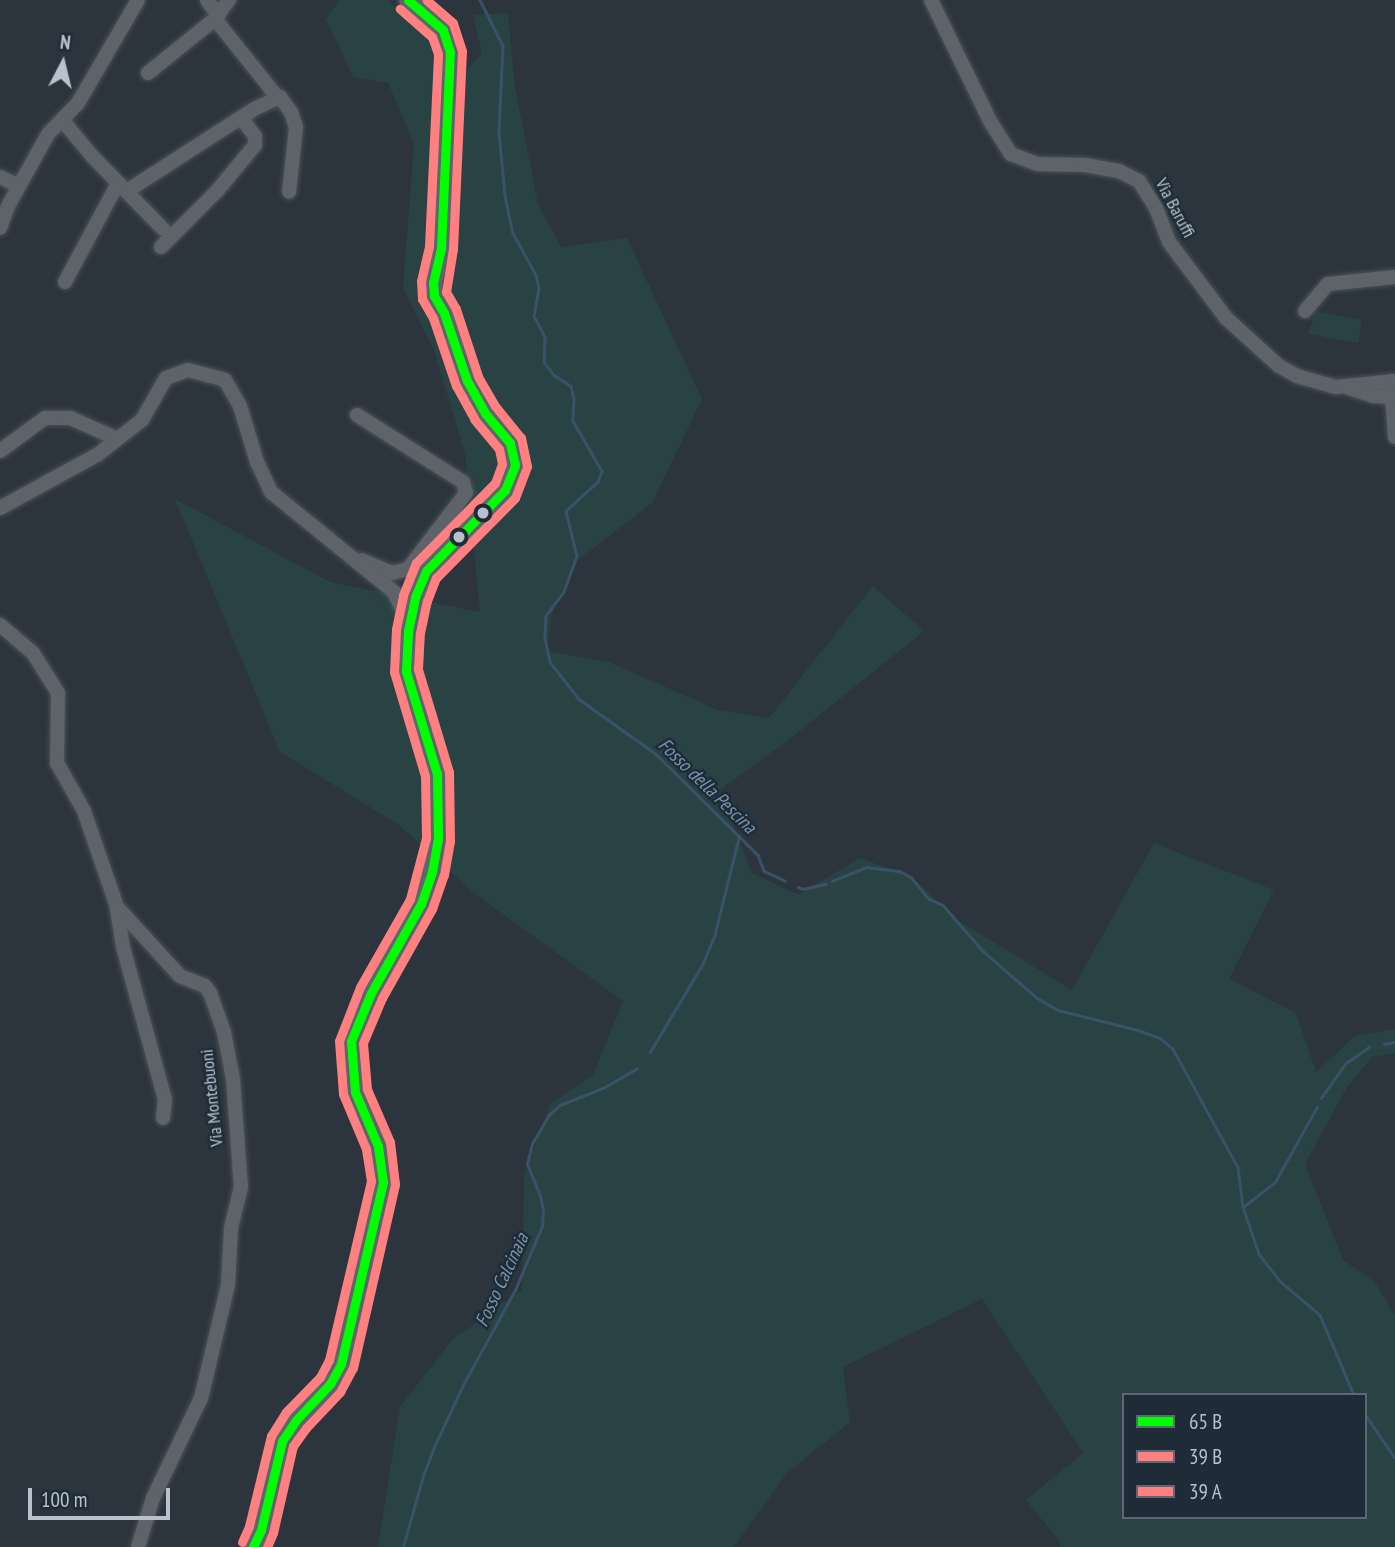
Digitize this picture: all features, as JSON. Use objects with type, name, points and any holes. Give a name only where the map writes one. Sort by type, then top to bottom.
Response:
[{"type":"main road","points":[[253,1547],[261,1530],[282,1441],[296,1420],[330,1384],[341,1364],[383,1182],[378,1146],[355,1091],[351,1041],[360,1013],[429,885],[439,817],[434,762],[406,671],[415,597],[421,579],[449,533],[505,490],[513,477],[515,455],[510,443],[475,398],[444,313],[434,296],[433,283],[441,248],[450,52],[443,30],[408,0]]},
{"type":"street","points":[[0,228],[19,186],[48,135],[79,103],[138,0]]},
{"type":"street","points":[[207,0],[216,17],[274,93]]},
{"type":"street","points":[[148,73],[216,17],[229,0]]},
{"type":"street","name":"Via Baruffi","points":[[930,0],[990,121],[1011,154],[1037,164],[1085,165],[1119,171],[1139,181],[1156,208],[1169,242],[1243,337],[1279,366],[1297,376],[1373,396],[1394,397]]},
{"type":"street","points":[[65,282],[122,187],[280,97],[291,111],[296,127],[289,192]]},
{"type":"street","points":[[161,247],[217,191],[255,145],[255,136],[242,118]]},
{"type":"street","points":[[63,121],[163,229]]},
{"type":"street","points":[[0,177],[19,186]]},
{"type":"street","points":[[1305,311],[1328,284],[1395,277]]},
{"type":"street","points":[[0,508],[97,455],[142,419],[166,378],[188,370],[225,380],[240,406],[257,462],[271,492],[393,589],[415,597]]},
{"type":"street","points":[[1393,381],[1395,437]]},
{"type":"street","name":"Via Baruffi","points":[[1344,387],[1393,381]]},
{"type":"street","points":[[357,415],[463,482],[466,492],[449,533],[408,569],[392,573],[366,559],[359,564]]},
{"type":"street","points":[[0,452],[45,418],[70,418],[118,439]]},
{"type":"street","points":[[393,589],[421,579]]},
{"type":"street","points":[[393,589],[410,624]]},
{"type":"street","name":"Via Montebuoni","points":[[0,625],[33,653],[58,693],[57,763],[84,811],[117,907],[180,976],[205,986],[215,1003],[233,1079],[241,1187],[231,1228],[228,1285],[201,1398],[153,1498],[138,1547]]},
{"type":"street","points":[[117,907],[123,947],[165,1099],[163,1118]]},
{"type":"green space","points":[[340,0],[387,0],[430,38],[439,76],[465,72],[482,53],[473,15],[508,13],[515,87],[538,204],[561,247],[627,238],[702,399],[652,503],[574,563],[551,616],[547,651],[609,662],[718,710],[769,718],[873,586],[924,631],[786,742],[710,797],[733,824],[752,873],[798,895],[860,858],[911,876],[956,919],[1072,990],[1154,843],[1274,890],[1229,979],[1296,1013],[1316,1072],[1355,1036],[1395,1029],[1395,1053],[1372,1057],[1347,1087],[1305,1164],[1343,1260],[1375,1282],[1395,1316],[1395,1547],[1060,1547],[1060,1542],[1026,1500],[1083,1453],[982,1299],[843,1367],[850,1422],[787,1473],[734,1547],[378,1547],[400,1407],[452,1340],[522,1290],[524,1177],[550,1104],[593,1075],[623,1001],[475,894],[399,825],[280,752],[175,499],[330,582],[480,612],[465,453],[433,348],[403,288],[414,144],[388,83],[353,77],[326,19]]},
{"type":"green space","points":[[1314,311],[1362,320],[1358,343],[1309,334]]},
{"type":"waterway","name":"Fosso della Pescina","points":[[480,0],[503,46],[499,132],[505,196],[513,233],[536,275],[539,288],[534,316],[545,337],[544,362],[554,375],[571,386],[574,399],[573,421],[602,471],[598,482],[566,511],[577,556],[564,592],[546,616],[545,638],[550,662],[579,699],[656,754],[758,855],[764,871],[785,881]]},
{"type":"waterway","name":"Fosso Calcinaia","points":[[650,1052],[702,965],[714,937],[739,836]]},
{"type":"waterway","name":"Fosso della Pescina","points":[[832,881],[866,867],[900,871],[911,877],[929,899],[943,905],[983,951],[1036,997],[1058,1010],[1160,1038],[1173,1049],[1238,1167],[1243,1207],[1259,1254],[1280,1281],[1320,1315],[1353,1393]]},
{"type":"waterway","name":"Fosso della Pescina","points":[[798,887],[803,889],[825,884]]},
{"type":"waterway","points":[[1384,1044],[1395,1042]]},
{"type":"waterway","points":[[1321,1098],[1346,1063],[1369,1047]]},
{"type":"waterway","name":"Fosso Calcinaia","points":[[403,1547],[423,1476],[435,1445],[463,1385],[515,1290],[542,1226],[540,1196],[527,1164],[532,1144],[548,1116],[560,1105],[603,1088],[637,1068]]},
{"type":"waterway","points":[[1243,1207],[1275,1182],[1317,1107]]},
{"type":"waterway","name":"Fosso della Pescina","points":[[1367,1417],[1395,1458]]},
{"type":"transit line","points":[[253,1547],[261,1530],[282,1441],[296,1420],[330,1384],[341,1364],[383,1182],[378,1146],[355,1092],[351,1041],[371,993],[421,904],[432,872],[438,839],[437,774],[406,671],[408,631],[415,597],[426,571],[505,490],[515,465],[510,443],[485,413],[467,381],[444,313],[434,296],[433,283],[441,248],[450,52],[443,30],[408,0]]},
{"type":"transit line","points":[[267,1547],[273,1533],[293,1446],[340,1392],[353,1368],[395,1184],[390,1142],[367,1089],[363,1043],[382,998],[432,909],[444,875],[450,841],[449,772],[418,669],[420,633],[427,601],[436,578],[515,498],[527,466],[521,438],[495,406],[478,376],[456,309],[446,292],[453,249],[462,51],[453,23],[427,0]]},
{"type":"transit line","points":[[242,1542],[249,1526],[271,1436],[286,1412],[320,1377],[329,1360],[371,1181],[366,1149],[343,1094],[339,1041],[360,987],[410,899],[426,838],[425,776],[394,672],[396,629],[403,595],[416,563],[495,483],[502,464],[499,449],[475,420],[456,386],[433,318],[422,299],[421,281],[429,246],[438,54],[432,37],[400,9]]}]
